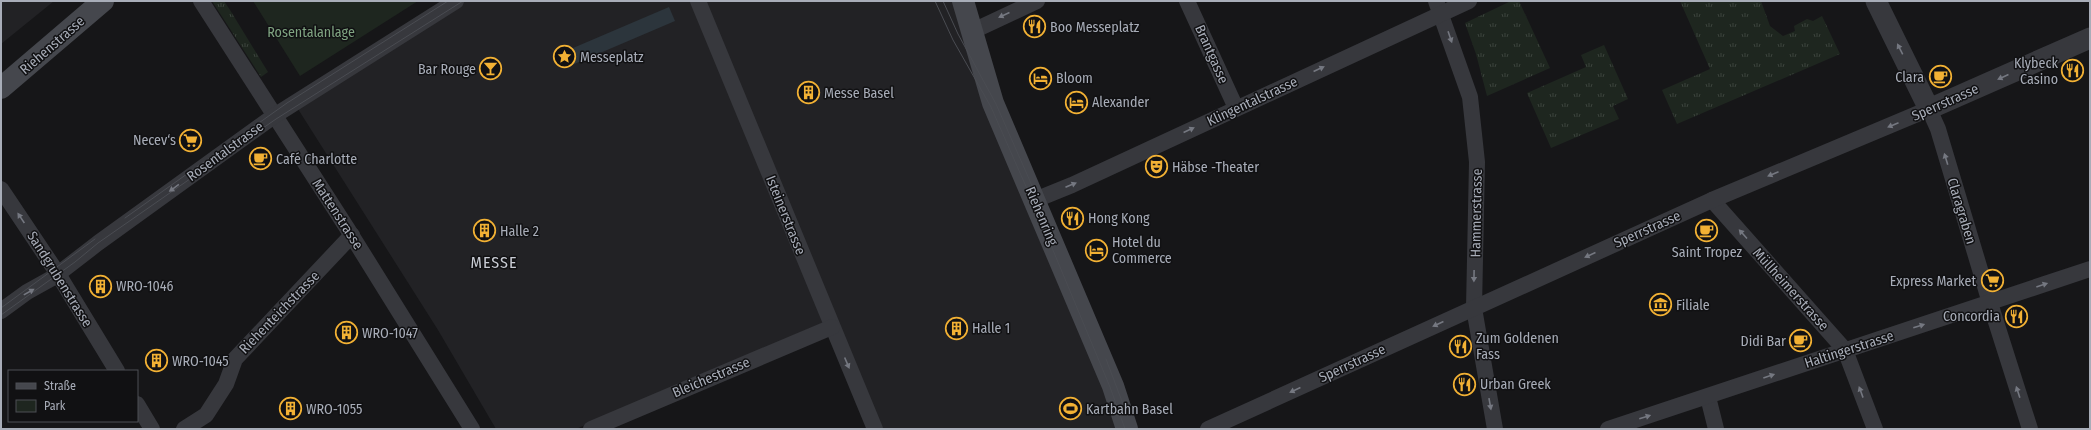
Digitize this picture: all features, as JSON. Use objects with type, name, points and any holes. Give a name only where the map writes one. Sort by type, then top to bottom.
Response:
[{"type":"main road","name":"Riehenstrasse","points":[[1,88],[103,1]]},
{"type":"main road","name":"Riehenring","points":[[963,1],[994,103],[1113,386],[1128,429]]},
{"type":"street","name":"Mattenstrasse","points":[[201,1],[352,236],[472,429]]},
{"type":"street","name":"Rosentalstrasse","points":[[1,311],[27,292],[42,285],[58,274],[98,243],[274,116],[456,1]]},
{"type":"street","name":"Isteinerstrasse","points":[[698,1],[875,429]]},
{"type":"street","points":[[973,31],[1037,1]]},
{"type":"street","name":"Brantgasse","points":[[1187,1],[1236,108]]},
{"type":"street","name":"Klingentalstrasse","points":[[1035,200],[1072,185],[1236,108],[1439,7],[1469,1]]},
{"type":"street","name":"Claragraben","points":[[1876,1],[1938,129],[1990,304],[2030,429]]},
{"type":"street","name":"Hammerstrasse","points":[[1439,7],[1470,97],[1476,162],[1474,308],[1495,429]]},
{"type":"street","name":"Sperrstrasse","points":[[1208,429],[1712,200],[1929,109],[2090,38]]},
{"type":"street","name":"Sandgrubenstrasse","points":[[1,189],[58,274],[116,370]]},
{"type":"street","name":"Müllheimerstrasse","points":[[1712,200],[1845,350],[1875,429]]},
{"type":"street","name":"Riehenteichstrasse","points":[[184,429],[206,415],[226,384],[235,359],[352,236]]},
{"type":"street","name":"Haltingerstrasse","points":[[1608,429],[1708,397],[1845,350],[1990,304],[2090,268]]},
{"type":"street","name":"Bleichestrasse","points":[[590,429],[832,327]]},
{"type":"street","points":[[1708,397],[1716,429]]},
{"type":"street","points":[[138,406],[152,429]]},
{"type":"shaded area","points":[[1,1],[54,1],[1,44]]},
{"type":"shaded area","points":[[445,1],[960,1],[1120,429],[881,429],[834,318],[576,429],[496,429],[438,330],[291,98]]},
{"type":"shaded area","points":[[669,7],[675,21],[565,68],[559,54]]},
{"type":"green space","points":[[212,1],[224,1],[230,10],[268,72],[261,77]]},
{"type":"green space","name":"Rosentalanlage","points":[[253,1],[418,1],[300,76]]},
{"type":"green space","points":[[1511,1],[1519,1],[1550,68],[1487,96],[1476,54],[1465,23]]},
{"type":"green space","points":[[1680,1],[1761,1],[1770,26],[1783,36],[1795,31],[1794,26],[1807,19],[1813,21],[1822,16],[1840,54],[1677,124],[1662,90],[1710,69]]},
{"type":"green space","points":[[1604,45],[1628,99],[1613,106],[1619,119],[1551,148],[1527,93],[1586,67],[1581,55]]},
{"type":"tram line","points":[[125,218],[287,103],[448,1]]},
{"type":"tram line","points":[[1,315],[75,262],[98,243],[276,119],[463,1]]},
{"type":"tram line","points":[[935,1],[953,40],[991,107],[1035,207],[1110,387],[1125,429]]},
{"type":"tram line","points":[[943,1],[958,34],[996,104],[1037,197]]},
{"type":"tram line","points":[[1,308],[95,239]]},
{"type":"tram line","points":[[1106,359],[1123,404]]},
{"type":"place","name":"Boo Messeplatz","points":[[1035,27]]},
{"type":"place","name":"Messeplatz","points":[[565,57]]},
{"type":"place","name":"Bar Rouge","points":[[491,69]]},
{"type":"place","name":"Klybeck Casino","points":[[2073,71]]},
{"type":"place","name":"Clara","points":[[1940,77]]},
{"type":"place","name":"Bloom","points":[[1040,78]]},
{"type":"place","name":"Messe Basel","points":[[808,93]]},
{"type":"place","name":"Alexander","points":[[1076,102]]},
{"type":"place","name":"Necev‘s","points":[[191,140]]},
{"type":"place","name":"Café Charlotte","points":[[260,159]]},
{"type":"place","name":"Häbse -Theater","points":[[1157,167]]},
{"type":"place","name":"Hong Kong","points":[[1073,218]]},
{"type":"place","name":"Saint Tropez","points":[[1707,230]]},
{"type":"place","name":"Halle 2","points":[[485,231]]},
{"type":"place","name":"Hotel du Commerce","points":[[1096,250]]},
{"type":"place","name":"Express Market","points":[[1992,281]]},
{"type":"place","name":"WRO-1046","points":[[100,286]]},
{"type":"place","name":"Filiale","points":[[1660,305]]},
{"type":"place","name":"Concordia","points":[[2016,316]]},
{"type":"place","name":"Halle 1","points":[[956,328]]},
{"type":"place","name":"WRO-1047","points":[[347,333]]},
{"type":"place","name":"Didi Bar","points":[[1801,341]]},
{"type":"place","name":"Zum Goldenen Fass","points":[[1461,346]]},
{"type":"place","name":"WRO-1045","points":[[157,361]]},
{"type":"place","name":"Urban Greek","points":[[1465,384]]},
{"type":"place","name":"WRO-1055","points":[[290,409]]},
{"type":"place","name":"Kartbahn Basel","points":[[1071,409]]},
{"type":"district","name":"MESSE","points":[[494,262]]}]
